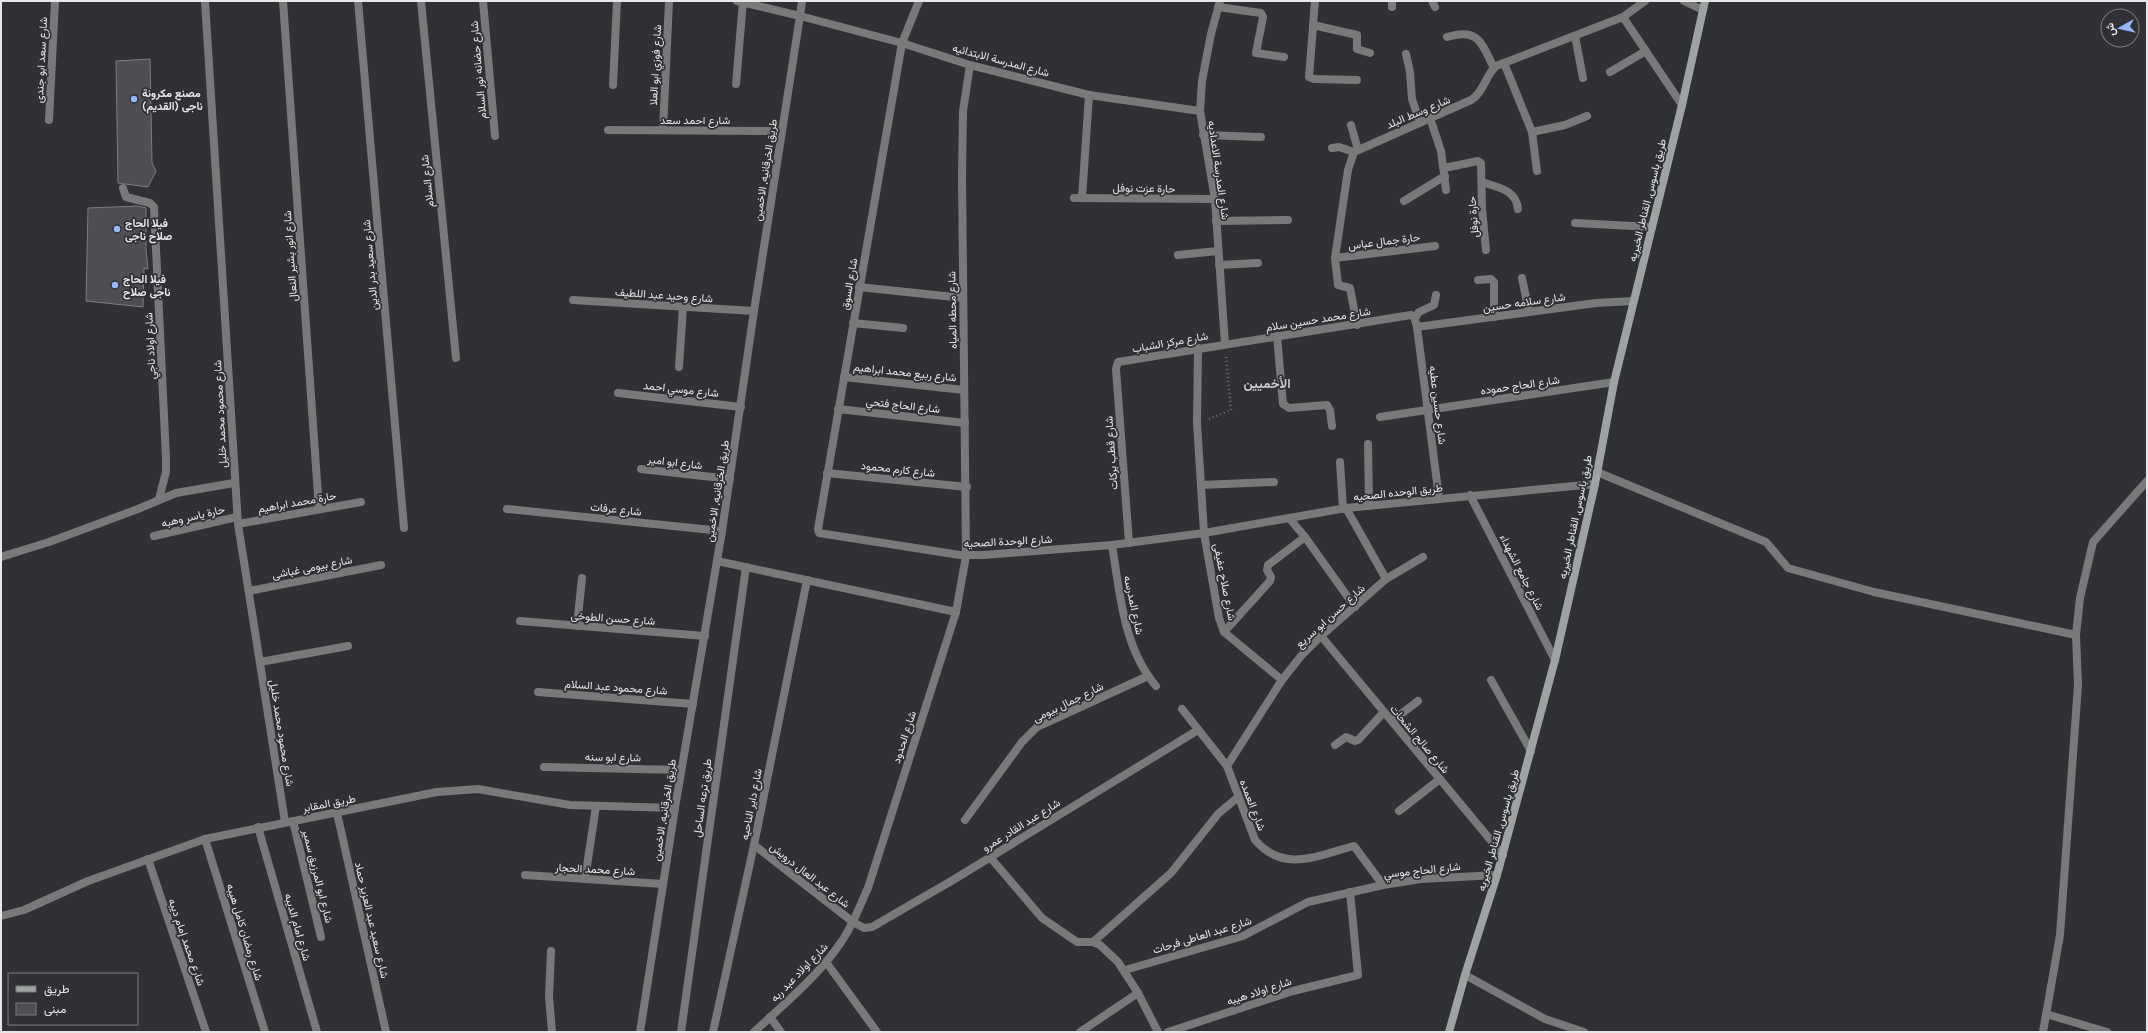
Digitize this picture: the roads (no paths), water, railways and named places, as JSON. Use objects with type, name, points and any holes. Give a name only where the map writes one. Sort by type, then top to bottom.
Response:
[{"type":"street","name":"شارع سعد ابو جندى","points":[[49,120],[55,1]]},
{"type":"street","name":"شارع محمود محمد خليل","points":[[205,1],[234,483],[248,591],[289,822]]},
{"type":"street","name":"شارع انور بشير النعال","points":[[283,1],[319,509]]},
{"type":"street","name":"شارع سعيد بدر الدين","points":[[358,1],[404,528]]},
{"type":"street","name":"شارع السلام","points":[[421,1],[456,358]]},
{"type":"street","name":"شارع حضانه نور السلام","points":[[483,1],[495,136]]},
{"type":"street","points":[[614,85],[617,1]]},
{"type":"street","name":"شارع فوزي ابو العلا","points":[[663,130],[669,1]]},
{"type":"street","points":[[736,84],[741,1],[800,16]]},
{"type":"street","name":"طريق الخرقانيه, الاخمين","points":[[640,1032],[681,770],[722,531],[802,1]]},
{"type":"street","name":"شارع السوق","points":[[818,529],[902,43],[919,1]]},
{"type":"street","points":[[1315,1],[1309,77],[1314,80],[1357,80]]},
{"type":"street","points":[[1447,37],[1459,34],[1476,37],[1481,42],[1494,68],[1623,17],[1645,1]]},
{"type":"street","points":[[1684,1],[1703,10]]},
{"type":"street","name":"طريق باسوس, القناطر الخيريه","points":[[1449,1032],[1465,975],[1498,875],[1555,660],[1595,484],[1614,382],[1682,105],[1704,1]]},
{"type":"street","points":[[1219,4],[1262,13],[1263,17],[1256,53],[1284,57]]},
{"type":"street","name":"شارع المدرسة الاعداديه","points":[[1219,4],[1202,81],[1200,111],[1214,199],[1225,344]]},
{"type":"street","name":"شارع المدرسة الابتدائيه","points":[[800,16],[902,43],[970,65],[1089,95],[1200,111]]},
{"type":"street","points":[[1623,17],[1682,105]]},
{"type":"street","points":[[1313,25],[1357,35],[1357,49],[1370,53]]},
{"type":"street","points":[[1575,36],[1583,78]]},
{"type":"street","points":[[1610,72],[1646,51]]},
{"type":"street","points":[[1406,54],[1410,72],[1412,99],[1420,122]]},
{"type":"street","points":[[1504,63],[1532,132],[1537,171]]},
{"type":"street","name":"شارع محطه المياه","points":[[966,556],[967,487],[964,423],[963,111],[970,65]]},
{"type":"street","name":"شارع وسط البلد","points":[[1356,151],[1478,96],[1486,78],[1494,68]]},
{"type":"street","name":"حارة عزت نوفل","points":[[1089,95],[1078,198],[1214,199]]},
{"type":"street","points":[[1532,132],[1560,126],[1587,116]]},
{"type":"street","points":[[1430,118],[1439,142],[1446,190]]},
{"type":"street","points":[[1351,125],[1356,151],[1348,170],[1335,258],[1338,284],[1350,288],[1357,325]]},
{"type":"street","name":"شارع احمد سعد","points":[[608,130],[782,131]]},
{"type":"street","points":[[1203,135],[1261,137]]},
{"type":"street","points":[[1332,148],[1339,147],[1356,151]]},
{"type":"street","name":"حارة نوفل","points":[[1444,172],[1478,161],[1481,164],[1486,250]]},
{"type":"street","points":[[1404,200],[1444,172]]},
{"type":"street","name":"حارة نوفل","points":[[1482,182],[1511,193],[1517,201],[1518,209]]},
{"type":"street","name":"شارع اولاد ناجي","points":[[123,188],[126,197],[150,203],[154,208],[166,458],[166,472],[159,499]]},
{"type":"street","points":[[1216,221],[1288,220]]},
{"type":"street","points":[[1575,223],[1652,227]]},
{"type":"street","name":"حارة جمال عباس","points":[[1335,258],[1435,246]]},
{"type":"street","points":[[1178,255],[1218,251]]},
{"type":"street","points":[[1220,265],[1258,263]]},
{"type":"street","points":[[1522,278],[1529,312]]},
{"type":"street","points":[[1478,280],[1490,279],[1494,281],[1494,317]]},
{"type":"street","points":[[859,287],[963,298]]},
{"type":"street","points":[[1415,317],[1419,312],[1434,306],[1436,295]]},
{"type":"street","name":"شارع وحيد عبد اللطيف","points":[[573,300],[754,311]]},
{"type":"street","name":"شارع سلامه حسين","points":[[1417,327],[1596,303],[1633,301]]},
{"type":"street","points":[[679,367],[683,307]]},
{"type":"street","name":"شارع محمد حسين سلام","points":[[1225,344],[1415,317]]},
{"type":"street","name":"شارع حسين عطيه","points":[[1415,317],[1439,498]]},
{"type":"street","points":[[853,324],[903,328]]},
{"type":"street","points":[[1277,336],[1283,404],[1289,408],[1327,405],[1330,410],[1332,426]]},
{"type":"street","name":"شارع مركز الشباب","points":[[1118,362],[1225,344]]},
{"type":"street","points":[[1198,348],[1198,423],[1204,533]]},
{"type":"street","name":"شارع قطب بركات","points":[[1118,362],[1116,369],[1129,543]]},
{"type":"street","name":"شارع ربيع محمد ابراهيم","points":[[844,376],[964,390]]},
{"type":"street","name":"شارع الحاج حموده","points":[[1380,416],[1614,382]]},
{"type":"street","name":"شارع موسي احمد","points":[[618,393],[741,406]]},
{"type":"street","name":"شارع الحاج فتحي","points":[[838,409],[964,423]]},
{"type":"street","points":[[1368,444],[1370,506]]},
{"type":"street","points":[[1340,462],[1345,508],[1386,579]]},
{"type":"street","name":"شارع ابو امير","points":[[641,469],[730,479]]},
{"type":"street","points":[[1597,472],[1766,542],[1788,568],[1874,592],[2076,635]]},
{"type":"street","name":"شارع كارم محمود","points":[[827,473],[967,487]]},
{"type":"street","points":[[2043,1032],[2060,935],[2078,686],[2076,635],[2080,598],[2093,542],[2147,481]]},
{"type":"street","points":[[1201,485],[1274,482]]},
{"type":"street","points":[[1,557],[49,542],[138,509],[159,499],[198,488],[234,483]]},
{"type":"street","name":"طريق الوحده الصحيه","points":[[1204,533],[1345,508],[1595,484]]},
{"type":"street","name":"شارع جامع الشهداء","points":[[1470,495],[1555,660]]},
{"type":"street","name":"حارة محمد ابراهيم","points":[[238,520],[361,502]]},
{"type":"street","name":"شارع عرفات","points":[[507,509],[722,531]]},
{"type":"street","points":[[1289,518],[1305,537],[1355,607]]},
{"type":"street","name":"حارة ياسر وهبه","points":[[154,536],[238,520]]},
{"type":"street","name":"شارع الوحدة الصحيه","points":[[818,529],[821,534],[966,556],[1112,545],[1204,533]]},
{"type":"street","name":"شارع صلاح عفيفى","points":[[1204,533],[1219,618],[1224,632],[1282,680]]},
{"type":"street","points":[[1224,632],[1270,581],[1271,577],[1267,570],[1268,565],[1305,537]]},
{"type":"street","name":"شارع المدرسه","points":[[1112,545],[1126,627],[1137,659],[1156,686]]},
{"type":"street","name":"شارع الحدود","points":[[853,922],[868,888],[956,612],[966,556]]},
{"type":"street","name":"شارع حسن ابو سريع","points":[[1227,766],[1282,680],[1321,636],[1386,579],[1423,557]]},
{"type":"street","points":[[717,561],[956,612]]},
{"type":"street","name":"شارع بيومى غباشى","points":[[248,591],[381,565]]},
{"type":"street","name":"طريق ترعه الساحل","points":[[681,1032],[746,568]]},
{"type":"street","points":[[577,626],[582,578]]},
{"type":"street","name":"شارع داير الناحيه","points":[[713,1032],[754,846],[807,580]]},
{"type":"street","name":"شارع حسن الطوخى","points":[[520,621],[704,636]]},
{"type":"street","name":"شارع صالح الشحات","points":[[1321,636],[1503,855]]},
{"type":"street","points":[[260,662],[348,646]]},
{"type":"street","name":"شارع جمال بيومى","points":[[965,820],[1022,742],[1037,727],[1148,676]]},
{"type":"street","points":[[1491,680],[1531,751]]},
{"type":"street","name":"شارع محمود عبد السلام","points":[[538,692],[693,704]]},
{"type":"street","points":[[1392,721],[1418,701]]},
{"type":"street","name":"شارع العمده","points":[[1182,709],[1227,766],[1255,840],[1262,849],[1280,857],[1302,861],[1354,846],[1383,885]]},
{"type":"street","points":[[1335,745],[1346,737],[1355,741],[1358,740],[1384,712]]},
{"type":"street","name":"شارع عبد القادر عمرو","points":[[853,922],[864,928],[878,925],[1198,730]]},
{"type":"street","name":"شارع ابو سنه","points":[[544,767],[681,770]]},
{"type":"street","points":[[1399,811],[1440,779]]},
{"type":"street","name":"طريق المقابر","points":[[1,916],[24,910],[88,881],[205,839],[258,827],[337,813],[437,792],[478,789],[570,805],[675,808]]},
{"type":"street","points":[[1093,942],[1171,874],[1218,814],[1238,798]]},
{"type":"street","points":[[585,879],[596,806]]},
{"type":"street","name":"شارع سعيد عبد العزيز حماد","points":[[337,813],[386,1032]]},
{"type":"street","name":"شارع ابو المرزيق سمير","points":[[289,822],[321,936]]},
{"type":"street","name":"شارع امام الديبه","points":[[258,827],[317,1032]]},
{"type":"street","name":"شارع رمضان كامل هيبه","points":[[205,839],[265,1032]]},
{"type":"street","name":"شارع عبد العال درويش","points":[[754,846],[853,922]]},
{"type":"street","points":[[990,857],[1042,918],[1077,942],[1093,942],[1100,945],[1125,970],[1158,1032]]},
{"type":"street","name":"شارع محمد إمام ديبه","points":[[148,859],[206,1032]]},
{"type":"street","name":"شارع محمد الحجار","points":[[525,875],[663,884]]},
{"type":"street","name":"شارع الحاج موسي","points":[[1350,892],[1428,878],[1498,875]]},
{"type":"street","name":"شارع عبد العاطى فرحات","points":[[1125,970],[1244,936],[1308,902],[1350,892]]},
{"type":"street","name":"شارع اولاد هيبه","points":[[1168,1032],[1293,991],[1358,975],[1350,892]]},
{"type":"street","name":"شارع اولاد عبد ربه","points":[[754,1032],[826,962],[839,945],[853,922]]},
{"type":"street","points":[[551,951],[549,997],[552,1032]]},
{"type":"street","points":[[826,962],[877,1032]]},
{"type":"street","points":[[1465,975],[1545,1019],[1584,1032]]},
{"type":"street","points":[[1080,1032],[1138,993]]},
{"type":"street","points":[[2046,1014],[2107,1032]]},
{"type":"street","points":[[770,1017],[781,1032]]},
{"type":"place","name":"مصنع مكرونة ناجى (القديم)","points":[[134,99]]},
{"type":"place","name":"فيلا الحاج صلاح ناجى","points":[[117,229]]},
{"type":"place","name":"فيلا الحاج ناجى صلاح","points":[[115,285]]},
{"type":"district","name":"الأخميين","points":[[1267,383]]}]
